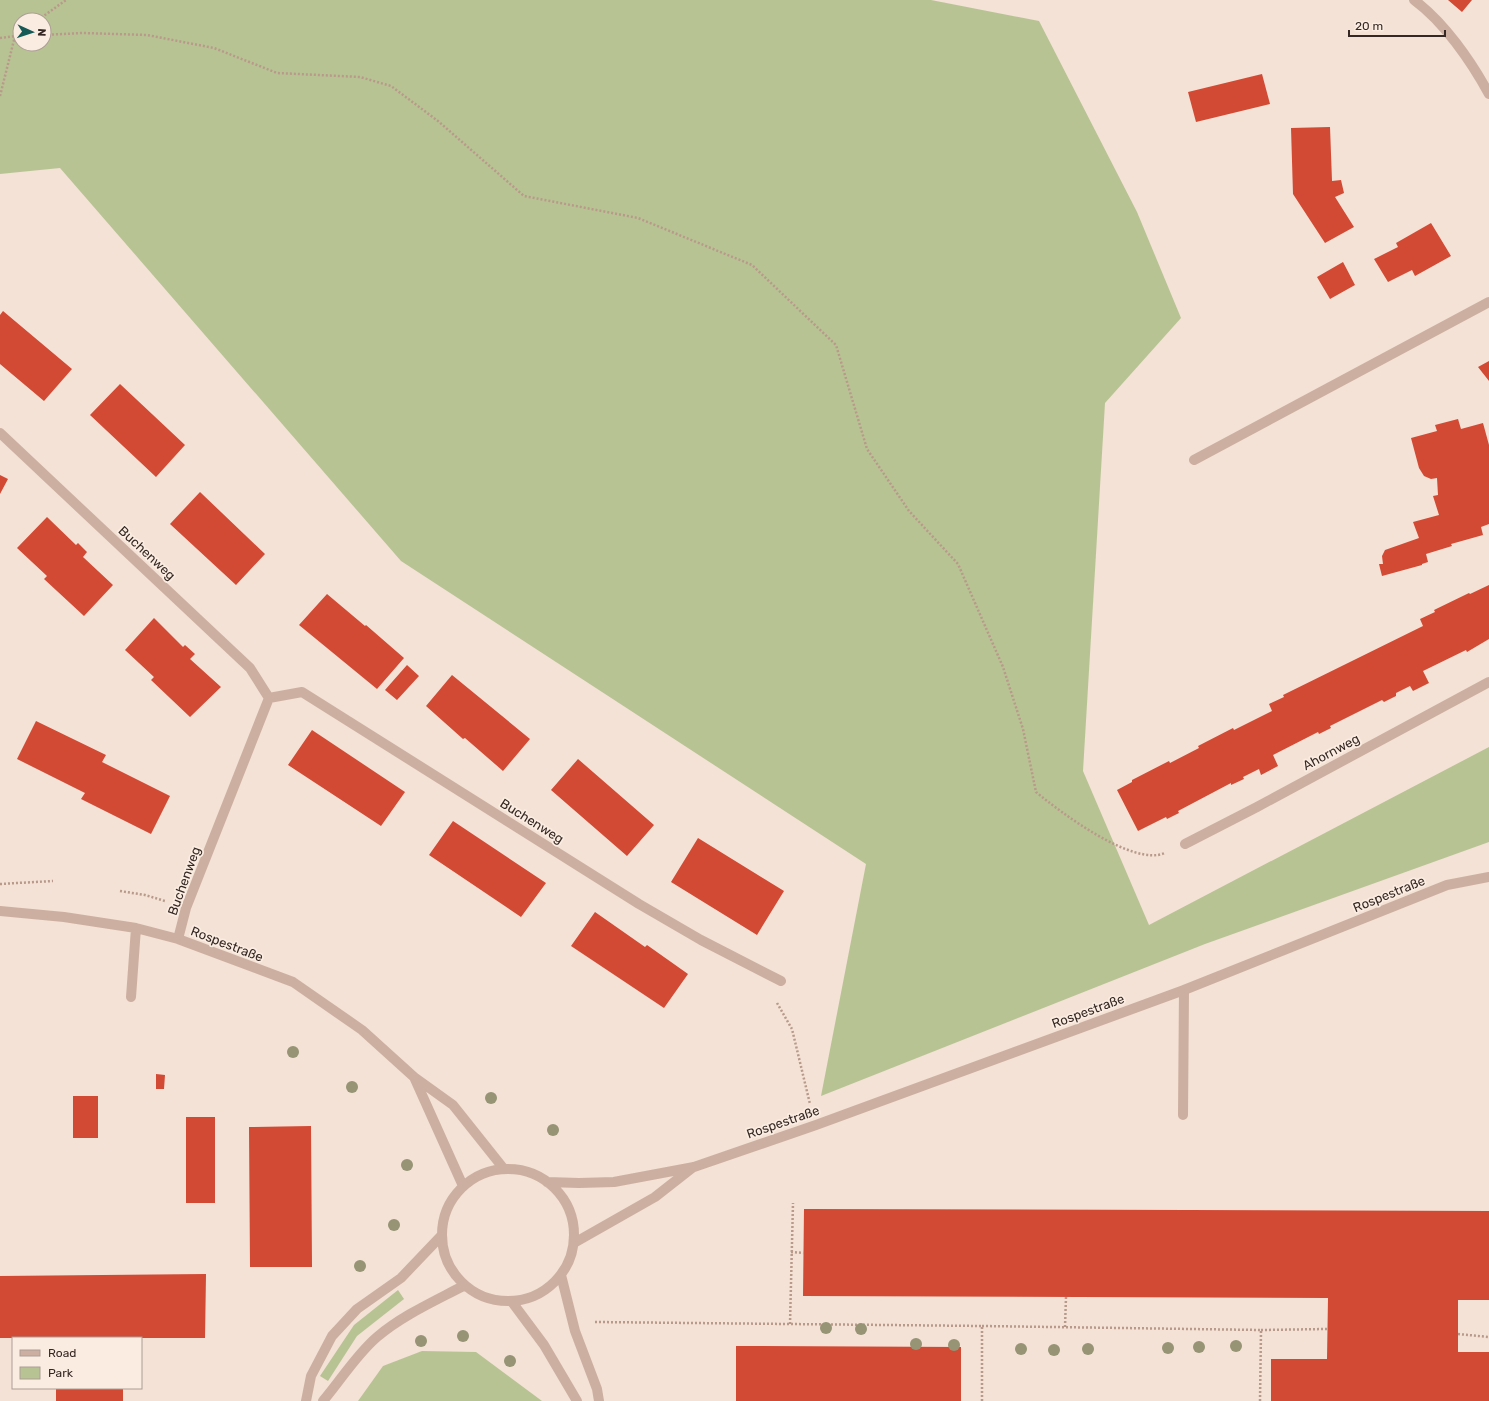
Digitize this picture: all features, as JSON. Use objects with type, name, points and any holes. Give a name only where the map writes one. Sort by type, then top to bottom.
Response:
[{"type":"street","points":[[1414,0],[1448,34],[1475,68],[1489,94]]},
{"type":"street","points":[[1194,460],[1489,302]]},
{"type":"street","name":"Buchenweg","points":[[0,433],[250,668],[269,698]]},
{"type":"street","name":"Ahornweg","points":[[1185,844],[1489,682]]},
{"type":"street","name":"Buchenweg","points":[[269,698],[302,692],[639,904],[701,940],[781,981]]},
{"type":"street","name":"Buchenweg","points":[[178,939],[186,908],[269,698]]},
{"type":"street","name":"Rospestraße","points":[[547,1182],[614,1182],[694,1167],[816,1125],[1184,990],[1447,885],[1489,877]]},
{"type":"street","name":"Rospestraße","points":[[0,910],[64,917],[136,928],[178,939],[293,982],[362,1030],[414,1076],[453,1104],[504,1169]]},
{"type":"street","points":[[131,997],[136,928]]},
{"type":"street","points":[[1183,1114],[1184,990]]},
{"type":"street","name":"Rospestraße","points":[[414,1076],[463,1186]]},
{"type":"street","name":"Rospestraße","points":[[574,1243],[655,1197],[694,1167]]},
{"type":"street","name":"Rospestraße","points":[[504,1169],[527,1172],[547,1182],[563,1199],[572,1220],[574,1243],[569,1260],[561,1275],[547,1289],[530,1298],[512,1302],[484,1297],[465,1285],[452,1271],[444,1254],[442,1235],[447,1208],[463,1186],[482,1174],[504,1169]]},
{"type":"street","points":[[306,1401],[311,1376],[332,1336],[357,1309],[401,1278],[442,1235]]},
{"type":"street","points":[[561,1275],[575,1331],[597,1389],[599,1401]]},
{"type":"street","points":[[323,1401],[376,1337],[420,1308],[465,1285]]},
{"type":"street","points":[[512,1302],[544,1345],[577,1401]]},
{"type":"path","points":[[49,12],[66,0]]},
{"type":"path","points":[[52,35],[82,33],[147,35],[214,48],[277,73],[360,77],[391,86],[438,121],[524,196],[638,218],[752,265],[836,345],[867,449],[909,511],[958,564],[1003,667],[1023,729],[1036,792],[1067,818],[1137,854],[1160,854],[1185,844]]},
{"type":"path","points":[[0,38],[12,36]]},
{"type":"path","points":[[0,96],[12,48]]},
{"type":"path","points":[[0,884],[53,881]]},
{"type":"path","points":[[120,891],[145,895],[186,908]]},
{"type":"path","points":[[781,981],[776,1000],[792,1029],[816,1125]]},
{"type":"path","points":[[790,1324],[793,1203]]},
{"type":"path","points":[[791,1252],[804,1253]]},
{"type":"path","points":[[1065,1327],[1066,1297]]},
{"type":"path","points":[[595,1322],[1261,1330],[1327,1329]]},
{"type":"path","points":[[982,1326],[982,1401]]},
{"type":"path","points":[[1260,1401],[1261,1330]]},
{"type":"path","points":[[1458,1334],[1489,1337]]},
{"type":"green space","points":[[0,0],[931,0],[1039,21],[1137,212],[1181,318],[1105,403],[1083,771],[1149,925],[1489,747],[1489,842],[1205,944],[821,1096],[866,864],[401,561],[60,168],[0,174]]},
{"type":"green space","points":[[398,1290],[404,1299],[357,1336],[328,1381],[320,1376],[354,1325]]},
{"type":"green space","points":[[422,1351],[476,1352],[542,1401],[358,1401],[383,1366]]},
{"type":"building","points":[[1448,0],[1472,0],[1462,12]]},
{"type":"building","points":[[1262,74],[1270,104],[1196,122],[1188,92]]},
{"type":"building","points":[[1330,127],[1332,181],[1341,180],[1344,193],[1335,197],[1354,227],[1325,243],[1293,194],[1291,128]]},
{"type":"building","points":[[1431,223],[1451,256],[1415,276],[1412,270],[1388,282],[1374,259],[1398,247],[1396,243]]},
{"type":"building","points":[[1343,262],[1355,285],[1330,299],[1317,277]]},
{"type":"building","points":[[3,311],[72,369],[44,401],[0,364],[0,315]]},
{"type":"building","points":[[1489,361],[1489,381],[1478,367]]},
{"type":"building","points":[[120,384],[185,445],[156,477],[90,415]]},
{"type":"building","points":[[1458,419],[1461,429],[1483,423],[1489,445],[1489,524],[1481,527],[1483,535],[1451,544],[1452,546],[1426,554],[1428,562],[1422,565],[1382,576],[1379,564],[1383,564],[1382,556],[1385,550],[1419,538],[1413,522],[1439,515],[1433,496],[1438,495],[1437,478],[1431,479],[1424,476],[1419,468],[1411,438],[1437,431],[1435,425]]},
{"type":"building","points":[[0,475],[8,479],[0,494]]},
{"type":"building","points":[[200,492],[265,554],[236,585],[170,524]]},
{"type":"building","points":[[47,517],[76,545],[78,543],[87,552],[83,557],[113,585],[84,616],[44,579],[47,576],[17,548]]},
{"type":"building","points":[[1489,585],[1489,639],[1467,652],[1466,650],[1423,671],[1429,683],[1413,691],[1410,686],[1396,693],[1396,696],[1384,702],[1382,700],[1330,726],[1331,728],[1319,734],[1318,732],[1273,755],[1278,766],[1261,775],[1259,769],[1243,777],[1244,779],[1231,785],[1231,783],[1178,811],[1179,813],[1167,819],[1166,817],[1138,831],[1117,790],[1132,782],[1132,780],[1169,761],[1170,763],[1199,748],[1198,746],[1233,728],[1234,730],[1272,711],[1269,704],[1284,697],[1283,695],[1423,626],[1420,619],[1435,612],[1434,610]]},
{"type":"building","points":[[327,594],[404,658],[377,689],[299,625]]},
{"type":"building","points":[[154,618],[183,647],[185,645],[195,654],[190,659],[221,687],[190,717],[151,680],[154,677],[125,650]]},
{"type":"building","points":[[407,665],[419,676],[397,700],[385,690]]},
{"type":"building","points":[[452,675],[530,739],[503,771],[465,738],[463,739],[426,706]]},
{"type":"building","points":[[36,721],[106,755],[102,762],[170,796],[151,834],[81,799],[85,793],[17,759]]},
{"type":"building","points":[[312,730],[405,792],[381,826],[288,765]]},
{"type":"building","points":[[578,759],[654,825],[627,856],[551,790]]},
{"type":"building","points":[[453,821],[546,883],[521,917],[429,855]]},
{"type":"building","points":[[698,838],[784,891],[757,935],[671,882]]},
{"type":"building","points":[[595,912],[645,947],[647,945],[688,974],[664,1008],[571,946]]},
{"type":"building","points":[[156,1074],[165,1075],[164,1089],[156,1089]]},
{"type":"building","points":[[73,1096],[98,1096],[98,1138],[73,1138]]},
{"type":"building","points":[[186,1117],[215,1117],[215,1203],[186,1203]]},
{"type":"building","points":[[311,1126],[312,1267],[250,1267],[249,1127]]},
{"type":"building","points":[[804,1209],[1489,1211],[1489,1300],[1458,1300],[1458,1352],[1489,1352],[1489,1401],[1271,1401],[1271,1359],[1327,1359],[1328,1298],[803,1296]]},
{"type":"building","points":[[206,1274],[205,1338],[0,1338],[0,1276]]},
{"type":"building","points":[[736,1346],[961,1347],[961,1401],[736,1401]]},
{"type":"building","points":[[56,1389],[123,1389],[123,1401],[56,1401]]}]
